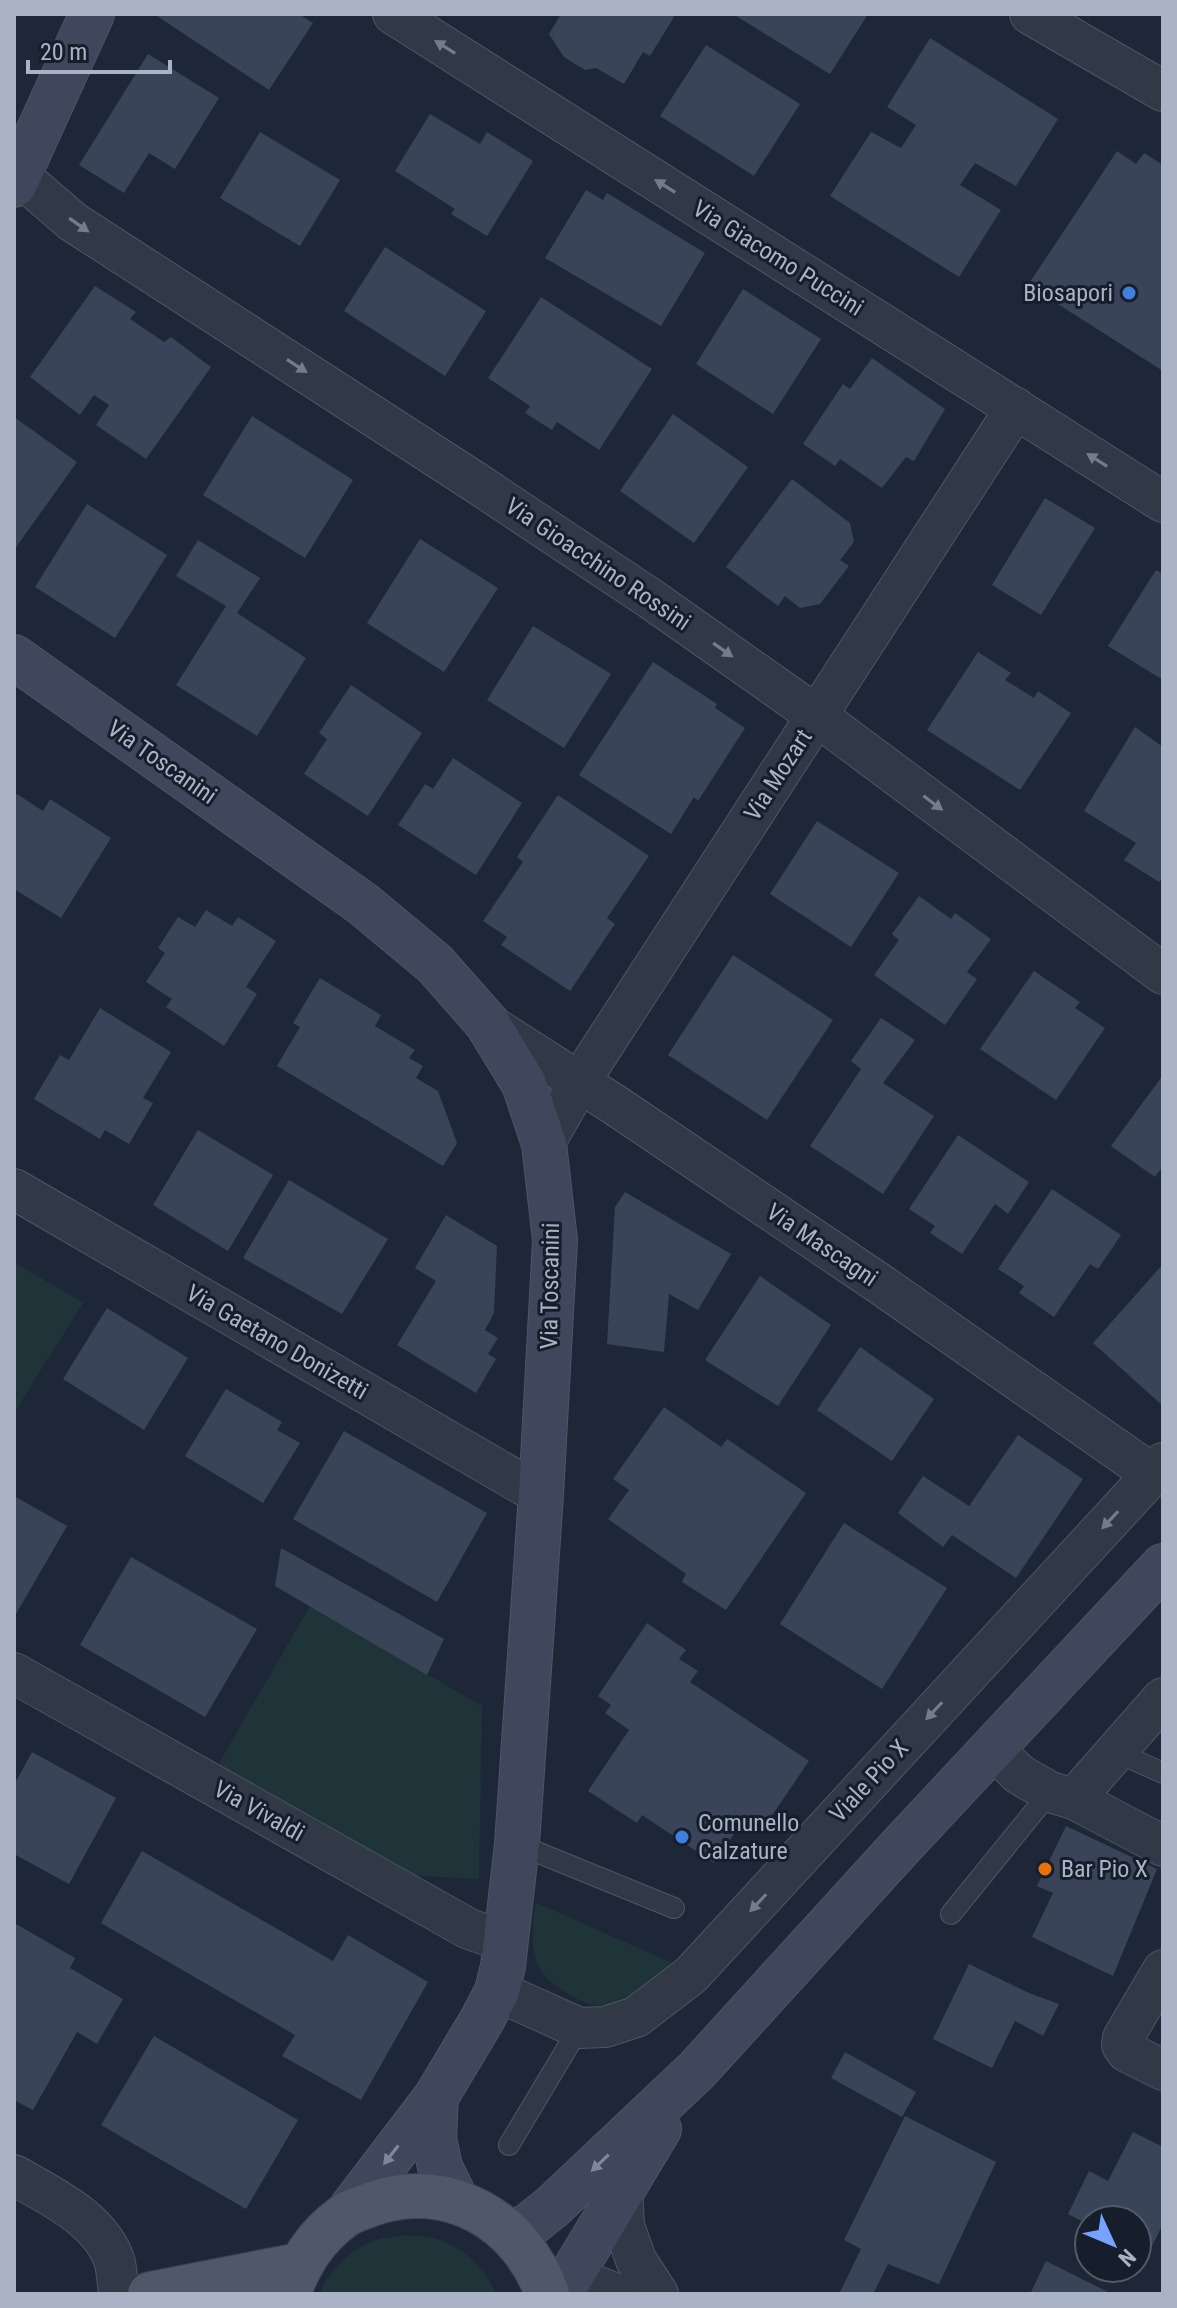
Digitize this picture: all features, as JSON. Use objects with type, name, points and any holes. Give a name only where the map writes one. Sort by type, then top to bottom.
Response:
[{"type":"main road","points":[[150,2294],[294,2280],[323,2234],[347,2214],[387,2199],[423,2196],[457,2202],[485,2214],[510,2232],[554,2286]]},
{"type":"street","points":[[16,177],[92,14]]},
{"type":"street","name":"Via Giacomo Puccini","points":[[393,14],[1163,502]]},
{"type":"street","points":[[1030,14],[1163,91]]},
{"type":"street","name":"Via Gioacchino Rossini","points":[[16,177],[73,222],[651,599],[817,716],[1163,974]]},
{"type":"street","name":"Via Mozart","points":[[544,1144],[580,1081],[1016,408]]},
{"type":"street","name":"Via Toscanini","points":[[14,657],[363,904],[435,964],[487,1023],[524,1084],[544,1144],[555,1240],[541,1495],[517,1844],[507,1942],[497,1991],[477,2029],[436,2097],[347,2214]]},
{"type":"street","name":"Via Mascagni","points":[[487,1023],[580,1081],[895,1295],[1158,1468]]},
{"type":"street","name":"Via Gaetano Donizetti","points":[[14,1189],[541,1495]]},
{"type":"street","name":"Viale Pio X","points":[[579,2028],[605,2027],[636,2017],[691,1975],[1158,1468]]},
{"type":"street","points":[[510,2232],[527,2227],[552,2207],[697,2070],[1163,1566]]},
{"type":"street","name":"Via Vivaldi","points":[[14,1673],[469,1929],[507,1942]]},
{"type":"street","points":[[1062,1796],[1116,1752],[1161,1704]]},
{"type":"street","points":[[992,1748],[1019,1774],[1163,1846]]},
{"type":"street","points":[[1163,1970],[1123,2038],[1122,2045],[1127,2052],[1163,2070]]},
{"type":"street","points":[[497,1991],[579,2028]]},
{"type":"street","points":[[554,2286],[622,2188],[697,2070]]},
{"type":"street","name":"Via Toscanini","points":[[436,2097],[434,2138],[440,2167],[457,2202]]},
{"type":"street","points":[[14,2175],[92,2226],[114,2262],[119,2294]]},
{"type":"street","points":[[622,2188],[624,2226],[636,2260],[658,2294]]},
{"type":"street","points":[[554,2286],[587,2282],[616,2294]]},
{"type":"lane","points":[[1116,1752],[1163,1773]]},
{"type":"lane","points":[[951,1914],[1062,1796]]},
{"type":"lane","points":[[517,1844],[674,1908]]},
{"type":"lane","points":[[509,2145],[579,2028]]},
{"type":"green space","points":[[14,1262],[83,1303],[14,1413]]},
{"type":"green space","points":[[310,1606],[482,1706],[479,1879],[405,1875],[216,1768]]},
{"type":"green space","points":[[535,1902],[672,1963],[647,1986],[623,2002],[596,2005],[581,2001],[553,1983],[538,1965],[533,1942]]},
{"type":"green space","points":[[405,2235],[433,2238],[456,2247],[480,2268],[496,2294],[320,2294],[334,2270],[349,2255],[373,2241]]},
{"type":"building","points":[[154,14],[299,14],[313,23],[269,90]]},
{"type":"building","points":[[561,14],[669,14],[674,17],[650,56],[643,52],[624,84],[596,68],[585,70],[564,57],[549,34]]},
{"type":"building","points":[[733,14],[868,14],[830,74]]},
{"type":"building","points":[[930,38],[1058,119],[1016,186],[975,163],[960,185],[1001,210],[959,277],[830,196],[871,132],[901,148],[916,125],[887,107]]},
{"type":"building","points":[[706,45],[800,104],[754,176],[660,116]]},
{"type":"building","points":[[148,54],[219,98],[175,169],[149,153],[124,193],[79,165]]},
{"type":"building","points":[[430,114],[480,144],[487,132],[533,161],[487,236],[451,214],[455,209],[395,171]]},
{"type":"building","points":[[260,132],[340,180],[300,246],[220,198]]},
{"type":"building","points":[[1117,151],[1136,164],[1144,153],[1163,165],[1163,371],[1028,285]]},
{"type":"building","points":[[586,190],[603,200],[607,193],[705,253],[661,326],[545,258]]},
{"type":"building","points":[[385,247],[486,311],[445,376],[344,311]]},
{"type":"building","points":[[95,286],[136,312],[130,319],[164,342],[171,337],[211,367],[146,459],[96,425],[109,405],[94,395],[80,415],[30,377]]},
{"type":"building","points":[[743,289],[821,339],[773,414],[696,364]]},
{"type":"building","points":[[541,297],[652,369],[599,450],[557,422],[552,430],[525,413],[530,406],[488,378]]},
{"type":"building","points":[[872,358],[945,409],[914,461],[906,457],[882,488],[840,459],[835,466],[803,444],[843,384],[850,389]]},
{"type":"building","points":[[673,414],[748,467],[694,543],[620,491]]},
{"type":"building","points":[[252,416],[353,480],[305,558],[203,495]]},
{"type":"building","points":[[14,417],[77,462],[14,550]]},
{"type":"building","points":[[792,479],[850,523],[854,542],[840,560],[849,566],[820,604],[800,608],[785,596],[778,606],[726,567]]},
{"type":"building","points":[[1045,498],[1095,528],[1041,615],[992,585]]},
{"type":"building","points":[[87,504],[167,555],[115,638],[35,587]]},
{"type":"building","points":[[420,539],[498,588],[444,672],[367,623]]},
{"type":"building","points":[[198,540],[260,578],[237,613],[306,658],[257,736],[176,685],[226,606],[176,576]]},
{"type":"building","points":[[1156,570],[1163,574],[1163,680],[1108,646]]},
{"type":"building","points":[[533,626],[611,674],[564,748],[487,700]]},
{"type":"building","points":[[978,652],[1011,673],[1005,680],[1034,698],[1038,691],[1071,713],[1020,790],[927,730]]},
{"type":"building","points":[[653,662],[717,704],[715,708],[745,728],[698,801],[694,797],[671,834],[579,775]]},
{"type":"building","points":[[351,685],[422,733],[368,816],[304,774],[327,739],[319,733]]},
{"type":"building","points":[[1135,727],[1163,747],[1163,876],[1159,882],[1124,860],[1136,843],[1084,811]]},
{"type":"building","points":[[453,758],[522,803],[476,875],[398,825],[425,784],[433,789]]},
{"type":"building","points":[[17,794],[43,811],[50,799],[111,838],[61,918],[14,889],[14,798]]},
{"type":"building","points":[[558,795],[649,856],[607,918],[615,924],[570,991],[501,945],[507,937],[483,921],[523,862],[517,857]]},
{"type":"building","points":[[817,821],[899,873],[851,947],[770,894]]},
{"type":"building","points":[[919,896],[951,919],[955,913],[991,939],[967,972],[977,979],[945,1025],[874,975],[899,940],[892,934]]},
{"type":"building","points":[[206,910],[232,926],[238,917],[276,941],[246,987],[257,994],[224,1046],[166,1007],[172,999],[146,982],[165,953],[158,948],[178,917],[195,927]]},
{"type":"building","points":[[733,955],[833,1020],[767,1120],[668,1055]]},
{"type":"building","points":[[1034,971],[1080,1002],[1075,1008],[1105,1028],[1056,1100],[980,1049]]},
{"type":"building","points":[[320,978],[381,1015],[375,1026],[415,1050],[409,1058],[423,1066],[416,1078],[438,1091],[457,1143],[443,1166],[277,1066],[300,1027],[293,1023]]},
{"type":"building","points":[[100,1008],[171,1052],[143,1098],[153,1103],[129,1144],[105,1130],[100,1139],[34,1099],[60,1055],[69,1060]]},
{"type":"building","points":[[881,1018],[915,1040],[883,1083],[934,1116],[883,1194],[810,1146],[861,1069],[851,1061]]},
{"type":"building","points":[[1163,1075],[1163,1166],[1155,1177],[1111,1146]]},
{"type":"building","points":[[198,1130],[273,1175],[228,1251],[153,1205]]},
{"type":"building","points":[[958,1135],[1029,1182],[1008,1214],[995,1204],[962,1254],[930,1233],[935,1226],[909,1209]]},
{"type":"building","points":[[289,1180],[388,1239],[342,1314],[243,1258]]},
{"type":"building","points":[[1052,1189],[1121,1235],[1098,1269],[1090,1264],[1054,1317],[1019,1293],[1024,1286],[998,1269]]},
{"type":"building","points":[[625,1192],[731,1254],[698,1310],[669,1294],[664,1352],[607,1344],[615,1207]]},
{"type":"building","points":[[446,1215],[497,1246],[494,1313],[485,1330],[498,1338],[488,1354],[496,1359],[476,1393],[397,1345],[436,1281],[415,1268]]},
{"type":"building","points":[[1163,1264],[1163,1406],[1093,1343]]},
{"type":"building","points":[[760,1276],[831,1325],[778,1406],[705,1360]]},
{"type":"building","points":[[107,1308],[188,1358],[144,1430],[63,1379]]},
{"type":"building","points":[[860,1347],[934,1399],[892,1461],[817,1410]]},
{"type":"building","points":[[226,1389],[282,1422],[277,1430],[300,1443],[263,1503],[185,1456]]},
{"type":"building","points":[[664,1407],[721,1447],[727,1439],[806,1493],[726,1610],[682,1582],[686,1574],[608,1519],[629,1490],[613,1479]]},
{"type":"building","points":[[344,1431],[487,1513],[437,1602],[293,1519]]},
{"type":"building","points":[[1018,1435],[1083,1479],[1016,1578],[952,1535],[943,1547],[898,1513],[923,1476],[969,1506]]},
{"type":"building","points":[[14,1496],[67,1526],[16,1614],[14,1613]]},
{"type":"building","points":[[844,1523],[947,1588],[882,1689],[780,1624]]},
{"type":"building","points":[[281,1548],[444,1639],[427,1675],[275,1586]]},
{"type":"building","points":[[131,1557],[257,1629],[205,1717],[80,1645]]},
{"type":"building","points":[[647,1623],[686,1650],[679,1659],[698,1671],[690,1682],[809,1761],[762,1830],[745,1818],[714,1863],[642,1815],[637,1823],[588,1791],[629,1730],[605,1713],[611,1705],[598,1696]]},
{"type":"building","points":[[32,1752],[116,1798],[69,1884],[14,1854],[14,1785]]},
{"type":"building","points":[[1066,1826],[1157,1869],[1113,1976],[1032,1937],[1053,1893],[1037,1886]]},
{"type":"building","points":[[142,1851],[333,1961],[348,1935],[428,1982],[361,2100],[282,2056],[295,2035],[101,1923]]},
{"type":"building","points":[[16,1924],[75,1958],[70,1968],[123,1999],[97,2044],[77,2032],[33,2110],[14,2100]]},
{"type":"building","points":[[969,1964],[1059,2004],[1043,2036],[1015,2021],[992,2068],[933,2039]]},
{"type":"building","points":[[154,2036],[298,2120],[246,2209],[101,2125]]},
{"type":"building","points":[[845,2052],[916,2092],[902,2117],[831,2078]]},
{"type":"building","points":[[905,2116],[996,2162],[939,2284],[888,2264],[873,2294],[839,2294],[861,2249],[844,2240]]},
{"type":"building","points":[[1133,2132],[1163,2147],[1163,2224],[1153,2244],[1153,2204],[1073,2204],[1073,2217],[1068,2214],[1089,2171],[1108,2181]]},
{"type":"building","points":[[1046,2261],[1073,2274],[1073,2284],[1092,2284],[1112,2294],[1030,2294]]},
{"type":"place","name":"Biosapori","points":[[1129,293]]},
{"type":"place","name":"Comunello Calzature","points":[[682,1837]]},
{"type":"place","name":"Bar Pio X","points":[[1045,1869]]}]
